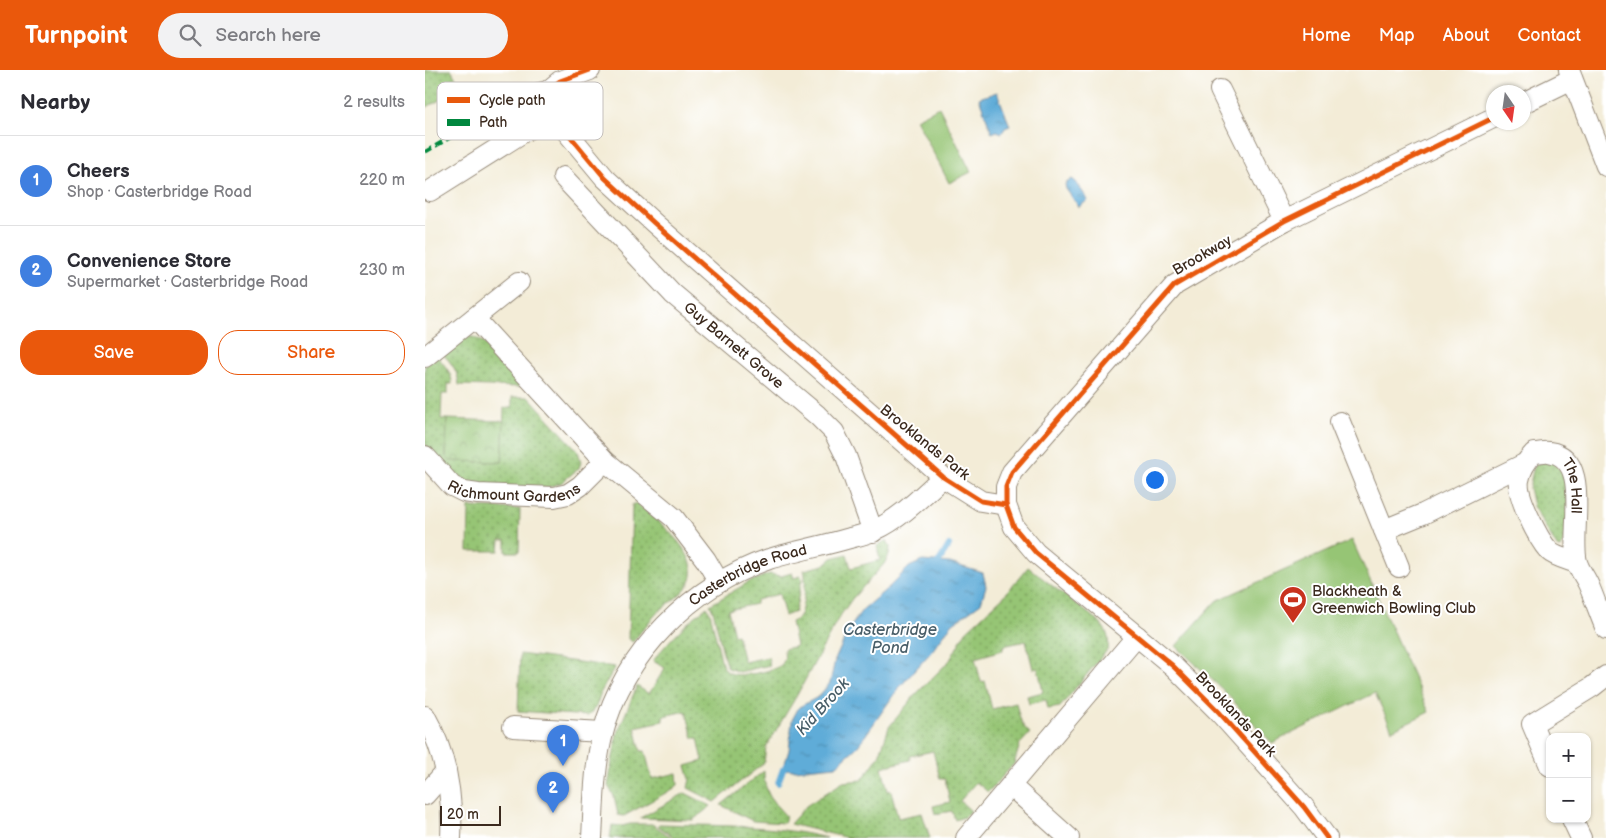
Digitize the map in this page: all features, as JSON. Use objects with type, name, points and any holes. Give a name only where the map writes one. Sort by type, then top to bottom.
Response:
[{"type":"street","points":[[559,82],[590,70]]},
{"type":"street","points":[[1531,98],[1571,75],[1606,166]]},
{"type":"street","points":[[1220,90],[1285,222]]},
{"type":"street","name":"Brookway","points":[[1006,505],[1006,487],[1012,472],[1175,285],[1285,222],[1486,122]]},
{"type":"street","points":[[430,191],[498,140]]},
{"type":"street","name":"Brooklands Park","points":[[577,140],[605,178],[943,477],[981,501],[1006,505],[1014,527],[1036,554],[1173,666],[1218,711],[1304,807],[1327,838]]},
{"type":"street","name":"Guy Barnett Grove","points":[[563,177],[673,294],[817,415],[834,432],[846,456],[873,532]]},
{"type":"street","points":[[425,356],[519,282]]},
{"type":"street","points":[[474,318],[605,460],[674,518],[692,540],[719,582]]},
{"type":"street","points":[[1340,422],[1399,567]]},
{"type":"street","name":"The Hall","points":[[1384,530],[1423,514],[1524,464],[1534,453],[1549,452],[1566,458],[1575,475],[1574,538],[1577,563],[1606,629]]},
{"type":"street","name":"Richmount Gardens","points":[[425,456],[452,486],[464,492],[554,497],[568,494],[580,486],[605,460]]},
{"type":"street","points":[[1524,464],[1519,480],[1519,492],[1532,524],[1549,552],[1577,563]]},
{"type":"street","name":"Casterbridge Road","points":[[592,838],[597,763],[603,732],[620,689],[641,655],[675,615],[699,595],[719,582],[768,560],[873,532],[893,521],[943,477]]},
{"type":"street","points":[[966,838],[1137,636]]},
{"type":"street","points":[[1546,757],[1532,724],[1606,676]]},
{"type":"street","points":[[425,716],[432,727],[446,772],[450,793],[451,838]]},
{"type":"street","points":[[513,727],[603,732]]},
{"type":"street","points":[[425,795],[446,772]]},
{"type":"street","points":[[1011,786],[1069,838]]},
{"type":"street","points":[[1575,823],[1581,838]]},
{"type":"green space","points":[[425,70],[451,70],[458,82],[437,82],[437,102],[425,108]]},
{"type":"green space","points":[[939,107],[971,172],[949,183],[916,119]]},
{"type":"green space","points":[[466,337],[473,337],[483,342],[520,380],[520,387],[459,385],[456,371],[442,353]]},
{"type":"green space","points":[[437,356],[447,369],[452,380],[452,384],[448,384],[448,394],[442,394],[441,419],[447,419],[446,457],[502,462],[504,408],[512,408],[512,397],[529,397],[578,451],[581,462],[579,468],[561,483],[546,488],[483,488],[459,481],[444,467],[425,444],[425,366]]},
{"type":"green space","points":[[447,419],[504,421],[502,462],[450,461],[446,457]]},
{"type":"green space","points":[[1542,461],[1554,463],[1567,476],[1567,533],[1561,548],[1557,547],[1533,506],[1529,488],[1534,466]]},
{"type":"green space","points":[[636,503],[677,540],[686,552],[691,564],[692,576],[684,591],[658,612],[633,642],[628,639],[632,505]]},
{"type":"green space","points":[[469,507],[520,509],[519,552],[506,552],[506,540],[500,540],[499,551],[468,551]]},
{"type":"green space","points":[[887,540],[890,547],[889,555],[884,564],[852,599],[838,619],[796,697],[766,747],[764,763],[715,802],[688,788],[690,779],[686,766],[703,761],[698,738],[693,738],[686,711],[663,716],[663,721],[635,727],[641,751],[645,751],[652,779],[677,773],[678,785],[624,816],[618,815],[614,796],[608,786],[617,734],[637,686],[649,694],[665,668],[653,661],[678,632],[707,607],[710,612],[722,664],[728,672],[737,675],[751,674],[779,667],[784,660],[784,649],[796,646],[791,622],[798,618],[802,609],[805,587],[804,570],[824,565],[832,558],[847,554],[851,568],[880,560],[877,546]]},
{"type":"green space","name":"Blackheath & Greenwich Bowling Club","points":[[1352,540],[1429,712],[1392,730],[1375,693],[1272,743],[1223,690],[1176,646],[1216,601]]},
{"type":"green space","points":[[1028,567],[1103,626],[1107,633],[1108,649],[1060,707],[1048,709],[1046,700],[1029,704],[1027,696],[1043,692],[1038,668],[1033,669],[1026,641],[1003,646],[1003,650],[975,658],[981,682],[985,681],[992,709],[1016,703],[1022,723],[1030,733],[1020,744],[1014,764],[988,792],[976,782],[960,801],[971,811],[964,817],[955,820],[952,811],[935,814],[933,806],[950,802],[945,779],[940,779],[933,751],[910,756],[910,760],[882,767],[888,791],[891,790],[898,818],[922,813],[930,838],[848,838],[790,824],[806,806],[843,782],[862,780],[879,756],[889,727],[916,694],[950,660],[966,631],[1004,596]]},
{"type":"green space","points":[[792,573],[794,578],[801,576],[802,579],[795,612],[785,616],[779,594],[756,600],[756,604],[728,610],[734,635],[737,634],[744,662],[768,657],[770,665],[739,672],[728,668],[713,610],[710,605],[747,583],[766,575],[781,576]]},
{"type":"green space","points":[[520,654],[615,667],[601,692],[596,707],[588,716],[518,711]]},
{"type":"green space","points":[[764,771],[767,791],[786,816],[784,823],[753,821],[721,805]]},
{"type":"green space","points":[[685,793],[711,806],[693,820],[640,818]]},
{"type":"green space","points":[[652,824],[672,838],[610,838],[612,825],[622,826]]},
{"type":"green space","points":[[659,824],[764,828],[805,833],[826,838],[675,838],[658,826]]},
{"type":"water","points":[[997,92],[1010,126],[1005,128],[1002,133],[997,131],[992,133],[979,98]]},
{"type":"water","points":[[1072,179],[1088,200],[1079,207],[1066,189],[1065,184]]},
{"type":"water","name":"Casterbridge Pond","points":[[922,561],[950,563],[983,573],[986,586],[981,603],[952,624],[932,651],[898,689],[858,746],[836,766],[794,770],[783,769],[789,750],[792,720],[799,707],[818,697],[830,683],[835,660],[848,631],[862,610],[909,567]]},
{"type":"waterway","name":"Kid Brook","points":[[935,568],[949,545]]},
{"type":"waterway","name":"Kid Brook","points":[[778,783],[783,769],[787,765]]},
{"type":"marked path","points":[[425,152],[446,140]]},
{"type":"cycle path","points":[[559,82],[590,70]]},
{"type":"cycle path","points":[[1006,505],[1006,487],[1012,472],[1175,285],[1284,221],[1486,121]]},
{"type":"cycle path","points":[[574,140],[605,178],[654,223],[943,477],[981,501],[1006,505],[1014,527],[1036,553],[1173,666],[1218,711],[1304,807],[1327,838]]},
{"type":"place","name":"Blackheath & Greenwich Bowling Club","points":[[1293,624]]},
{"type":"place","name":"Cheers","points":[[563,766]]},
{"type":"place","name":"Convenience Store","points":[[553,813]]}]
